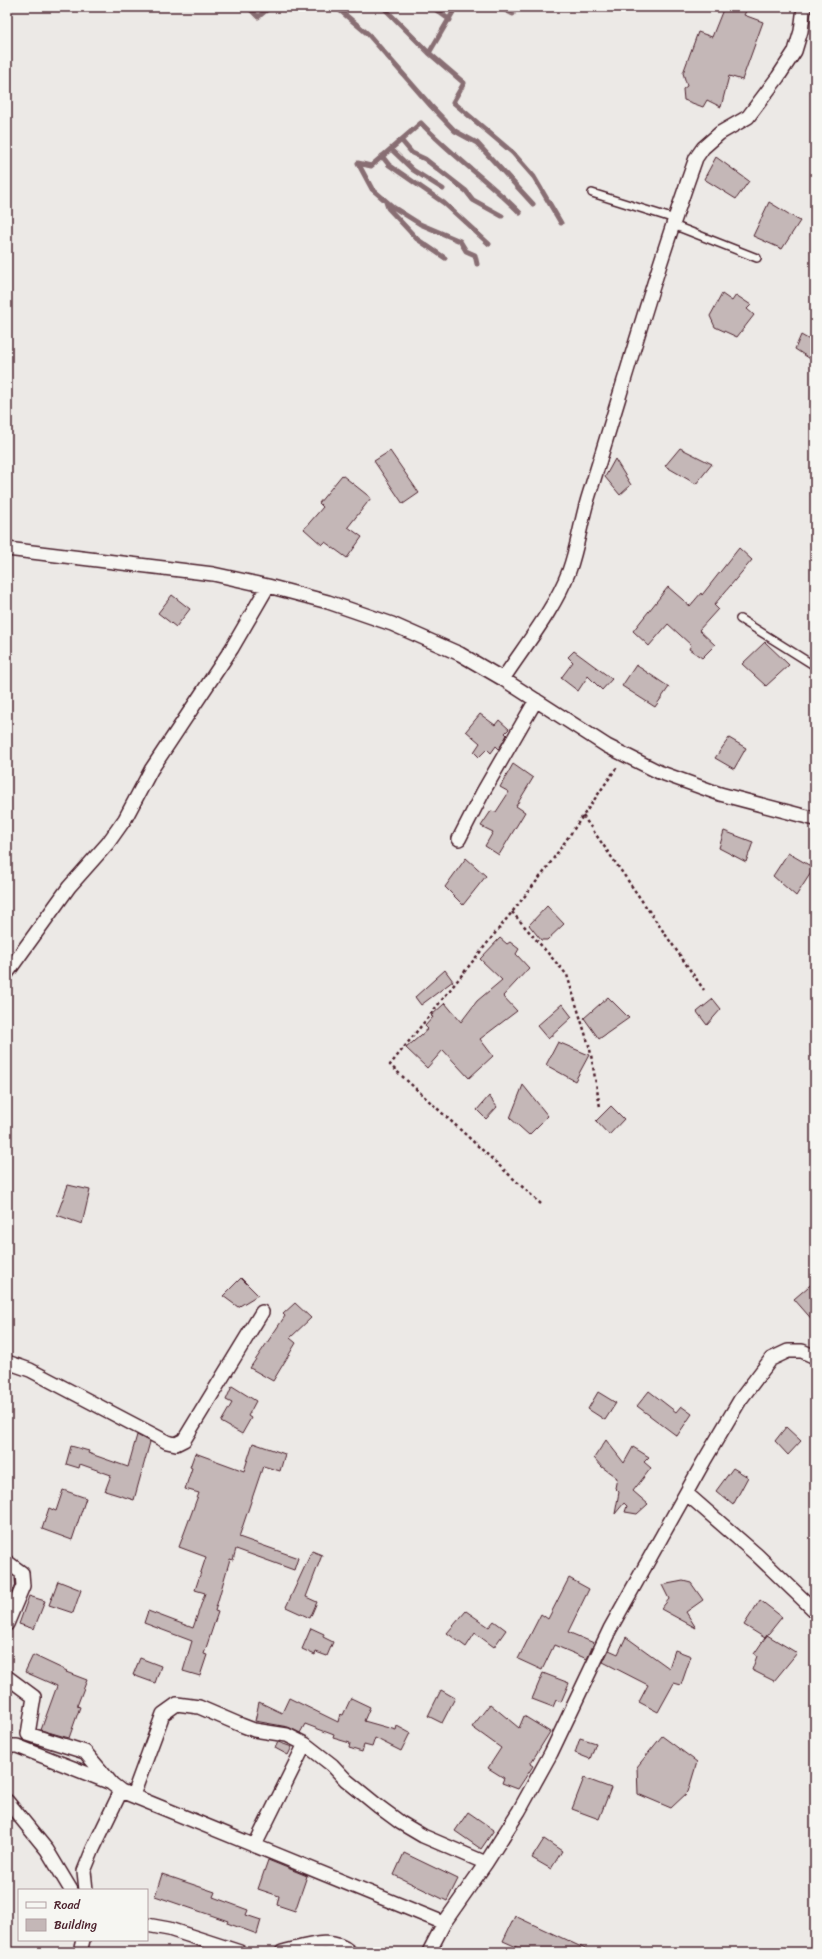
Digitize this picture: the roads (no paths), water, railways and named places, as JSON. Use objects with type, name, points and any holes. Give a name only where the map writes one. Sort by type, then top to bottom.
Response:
[{"type":"street","points":[[503,679],[539,627],[556,598],[569,571],[577,546],[588,496],[605,448],[649,299],[696,158],[703,148],[720,133],[748,117],[795,50],[801,31],[804,7]]},
{"type":"street","points":[[7,549],[213,574],[268,586],[328,602],[392,624],[460,654],[503,679],[607,746],[660,772],[720,794],[815,819]]},
{"type":"street","points":[[7,974],[69,887],[108,843],[124,819],[151,770],[232,648],[268,586]]},
{"type":"street","points":[[459,839],[483,792],[536,700]]},
{"type":"street","points":[[7,1362],[30,1370],[167,1442],[176,1444],[184,1440],[262,1312]]},
{"type":"street","points":[[429,1952],[444,1923],[486,1863],[519,1811],[547,1760],[610,1629],[740,1400],[771,1360],[788,1351],[802,1351],[815,1357]]},
{"type":"street","points":[[686,1493],[757,1555],[815,1611]]},
{"type":"street","points":[[7,1562],[22,1573],[23,1586],[7,1624]]},
{"type":"street","points":[[7,1677],[34,1697],[28,1734],[85,1752],[122,1790]]},
{"type":"street","points":[[86,1889],[84,1871],[122,1790],[164,1714],[177,1704],[199,1707],[254,1730],[287,1735],[305,1744],[332,1766],[346,1780],[401,1823],[423,1836],[486,1863]]},
{"type":"street","points":[[255,1846],[305,1744]]},
{"type":"street","points":[[7,1749],[10,1746],[16,1746],[444,1923]]},
{"type":"street","points":[[7,1801],[47,1850],[70,1889]]},
{"type":"street","points":[[148,1925],[169,1928],[240,1952]]},
{"type":"street","points":[[80,1952],[83,1941]]},
{"type":"street","points":[[282,1952],[330,1942],[344,1946],[350,1952]]},
{"type":"lane","points":[[592,193],[674,222],[757,258]]},
{"type":"lane","points":[[740,619],[815,666]]},
{"type":"waterway","points":[[248,7],[258,17],[270,7]]},
{"type":"waterway","points":[[336,7],[368,34],[455,131],[477,143],[533,204]]},
{"type":"waterway","points":[[383,7],[429,53],[464,83],[453,102],[513,153],[534,177],[561,223]]},
{"type":"waterway","points":[[432,7],[450,20]]},
{"type":"waterway","points":[[429,53],[456,7]]},
{"type":"waterway","points":[[499,7],[513,14]]},
{"type":"waterway","points":[[477,264],[475,255],[466,251],[460,241],[420,224],[393,207],[372,189],[358,163],[371,166],[421,123],[520,213]]},
{"type":"waterway","points":[[401,140],[412,153],[425,159],[466,191],[473,200],[502,216]]},
{"type":"waterway","points":[[391,149],[413,170],[443,189]]},
{"type":"waterway","points":[[382,156],[389,165],[444,203],[489,244]]},
{"type":"waterway","points":[[386,202],[388,208],[417,239],[445,258]]}]
